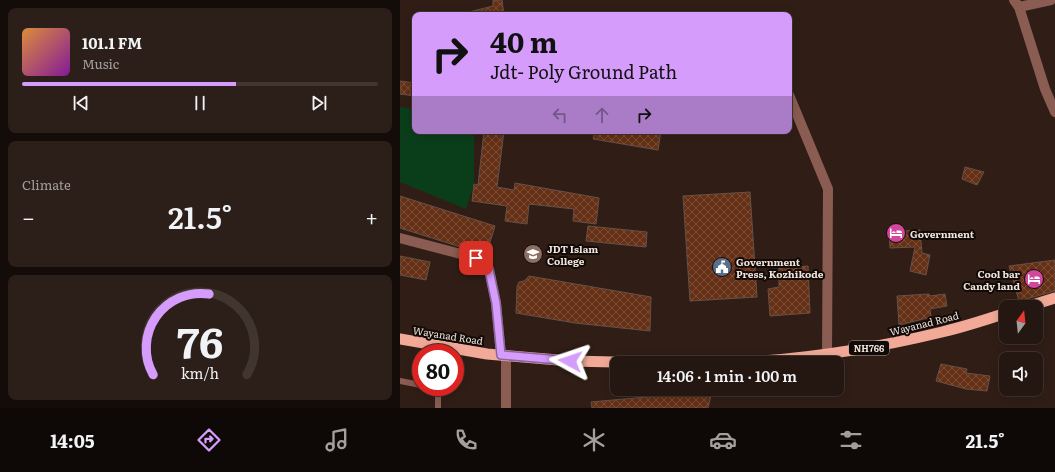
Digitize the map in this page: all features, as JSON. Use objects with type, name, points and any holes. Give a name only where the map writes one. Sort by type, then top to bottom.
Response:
[{"type":"highway","points":[[1043,302],[1055,298]]},
{"type":"highway","name":"Wayanad Road","points":[[811,356],[864,349],[943,332],[999,315]]},
{"type":"highway","name":"Wayanad Road","points":[[400,339],[420,344]]},
{"type":"highway","name":"Wayanad Road","points":[[464,351],[570,361],[610,362]]},
{"type":"street","points":[[1052,0],[1017,4],[1045,89],[1055,112]]},
{"type":"street","points":[[792,102],[828,189],[827,354]]},
{"type":"street","points":[[400,238],[476,258],[489,270],[504,355],[506,408]]},
{"type":"lane","points":[[400,381],[412,383]]},
{"type":"lane","points":[[438,396],[438,408]]},
{"type":"green space","points":[[400,107],[412,109],[412,134],[474,134],[474,184],[466,209],[400,182]]},
{"type":"building","points":[[493,0],[502,0],[504,12],[469,12],[493,6]]},
{"type":"building","points":[[400,81],[412,83],[412,96],[400,94]]},
{"type":"building","points":[[484,134],[504,134],[497,187],[514,190],[515,183],[599,198],[596,224],[573,221],[574,209],[529,204],[527,224],[505,221],[507,206],[472,201],[474,184],[478,185]]},
{"type":"building","points":[[594,134],[661,134],[658,150],[593,139]]},
{"type":"building","points":[[965,167],[984,172],[977,185],[962,179]]},
{"type":"building","points":[[750,192],[757,297],[690,301],[683,196]]},
{"type":"building","points":[[400,196],[495,226],[486,255],[400,228]]},
{"type":"building","points":[[588,226],[647,232],[646,247],[586,241]]},
{"type":"building","points":[[920,230],[922,253],[930,255],[926,275],[910,271],[915,247],[890,248],[889,232]]},
{"type":"building","points":[[400,256],[430,262],[426,280],[400,275]]},
{"type":"building","name":"Cool bar Candy land","points":[[1055,260],[1055,291],[1019,300],[1009,266]]},
{"type":"building","points":[[808,266],[810,313],[770,316],[768,289],[779,287],[779,268]]},
{"type":"building","points":[[529,276],[651,297],[650,331],[575,323],[516,313],[517,287],[519,282],[524,281]]},
{"type":"building","points":[[929,294],[930,296],[945,294],[947,306],[930,309],[931,317],[899,325],[897,296]]},
{"type":"building","points":[[941,364],[967,369],[966,373],[990,376],[987,391],[966,389],[936,381]]},
{"type":"building","points":[[657,396],[711,396],[708,408],[592,408],[591,402]]},
{"type":"place","name":"Government","points":[[896,233]]},
{"type":"place","name":"JDT Islam College","points":[[533,254]]},
{"type":"place","name":"Government Press, Kozhikode","points":[[722,267]]},
{"type":"place","name":"Cool bar Candy land","points":[[1034,279]]},
{"type":"route","points":[[476,258],[489,270],[496,303],[501,355],[570,361]]}]
